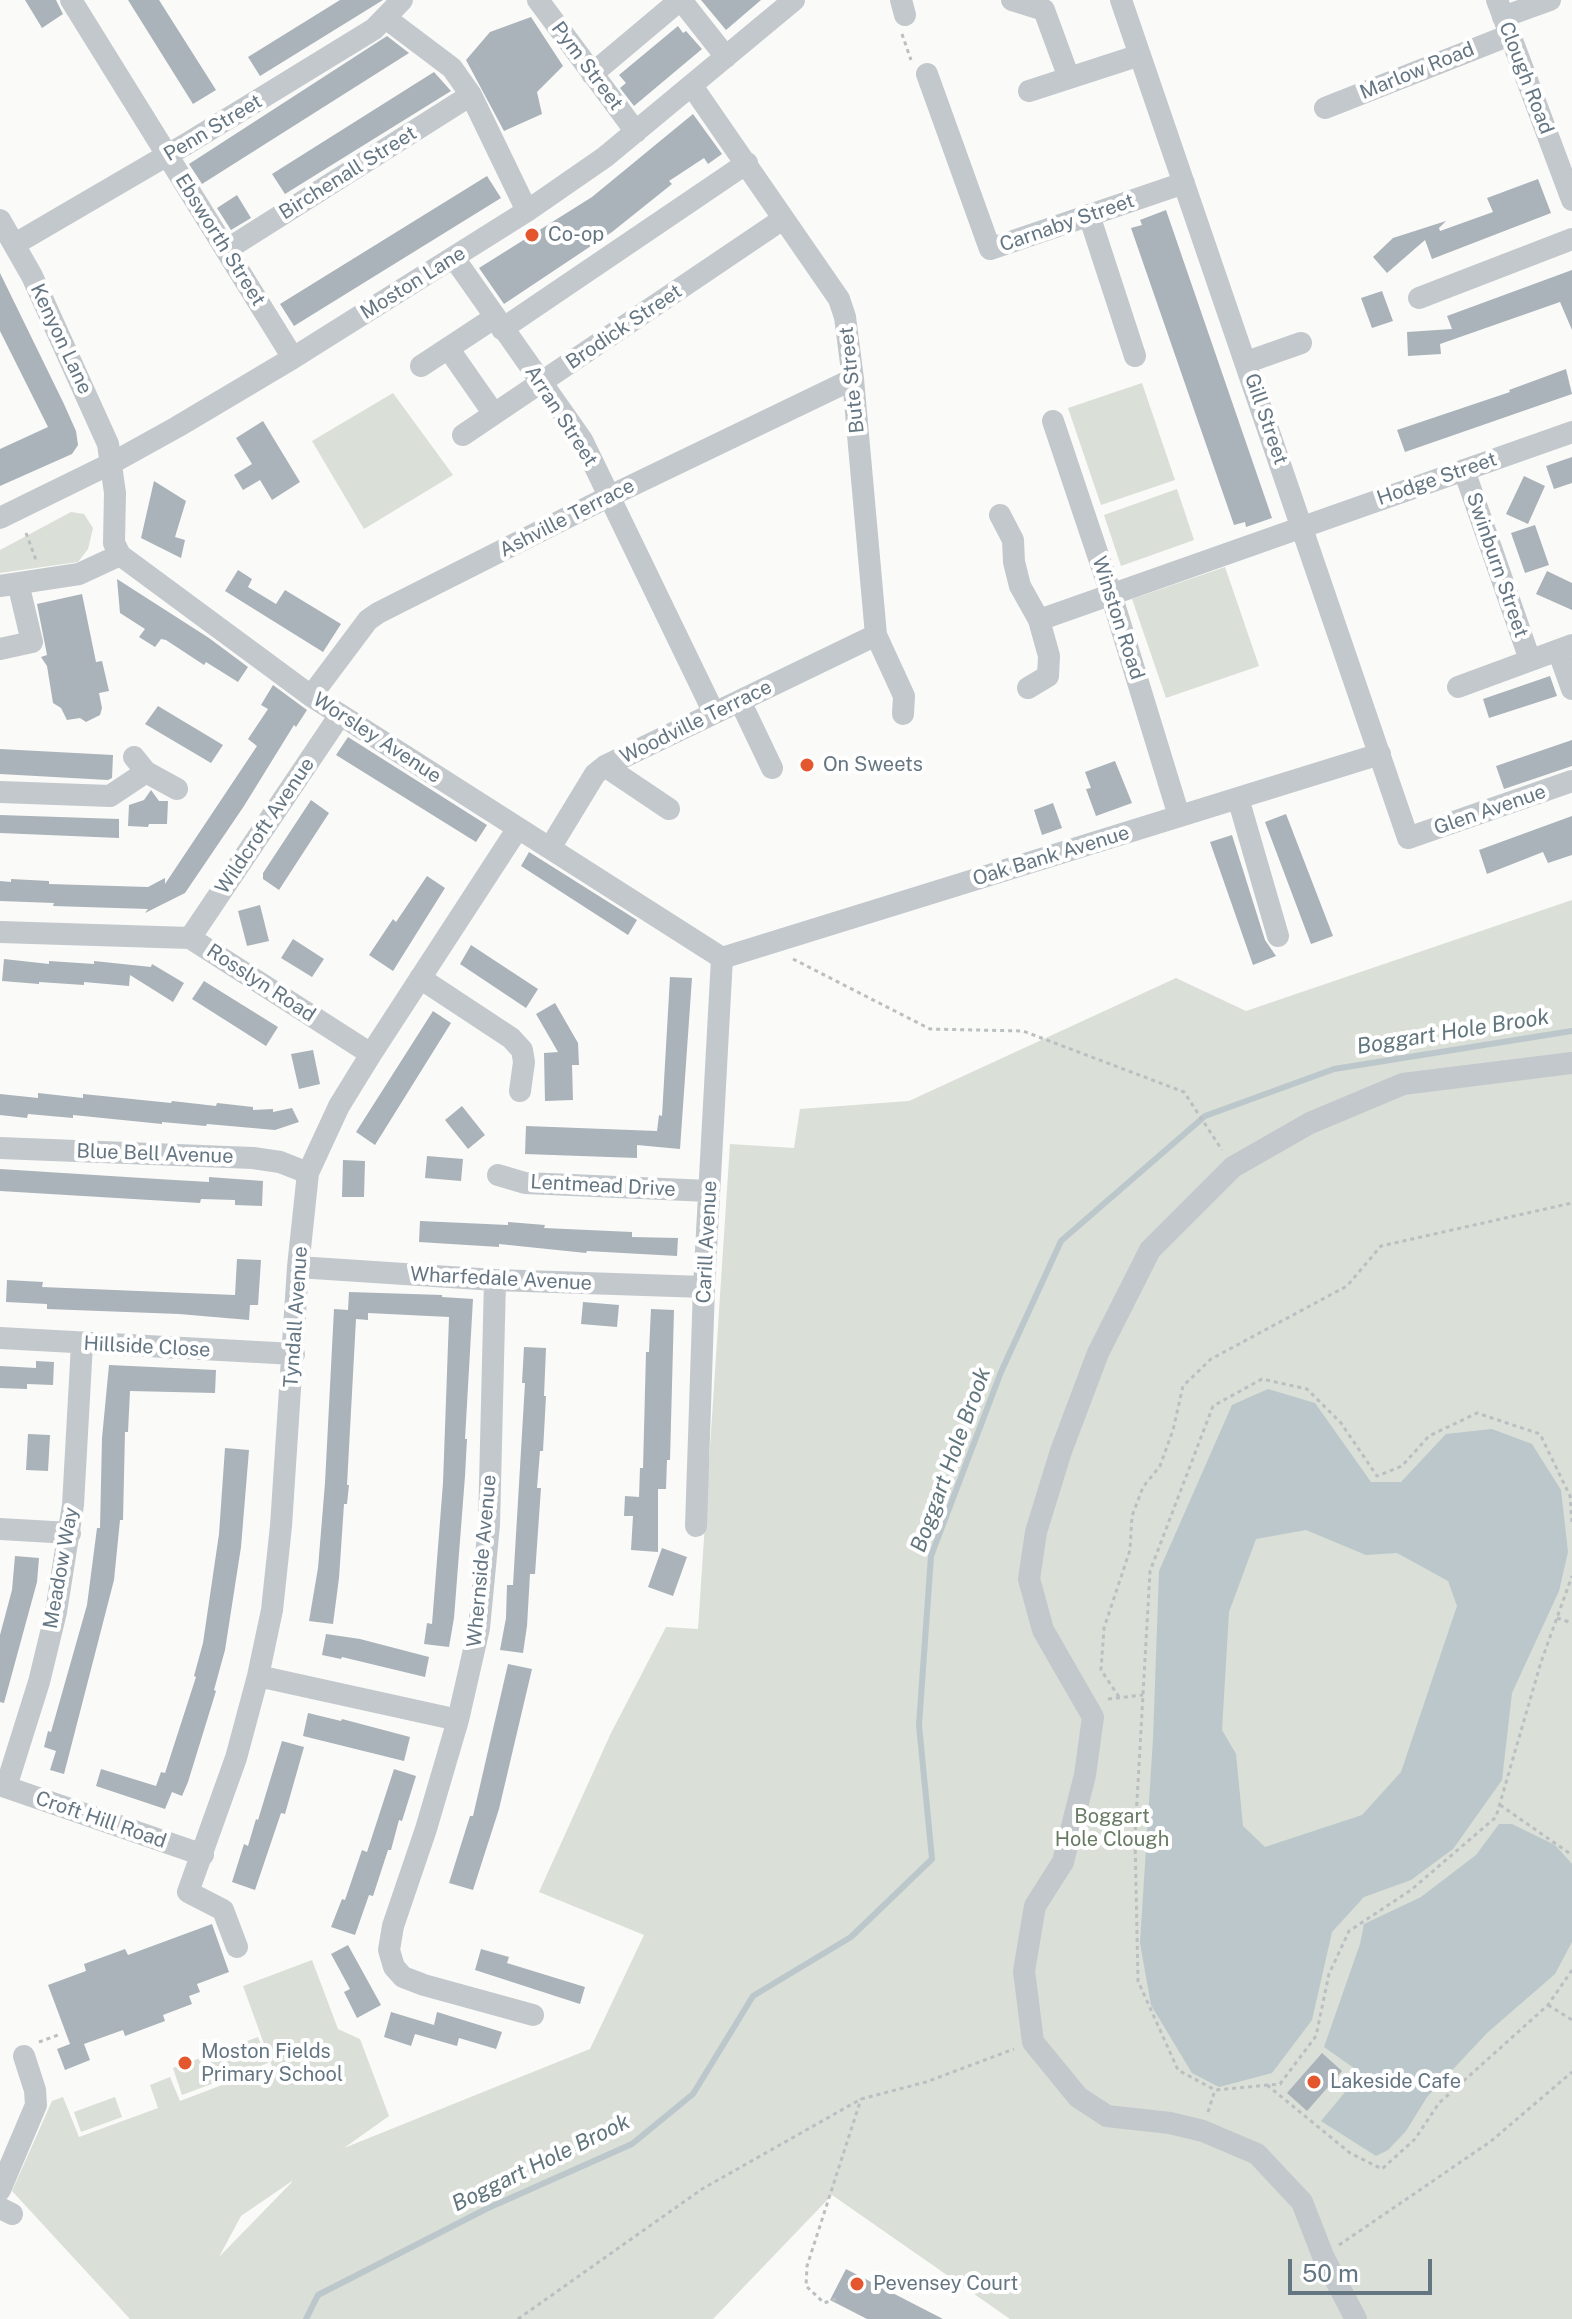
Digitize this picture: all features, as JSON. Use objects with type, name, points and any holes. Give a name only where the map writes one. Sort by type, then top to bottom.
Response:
[{"type":"street","name":"Ebsworth Street","points":[[71,0],[293,358]]},
{"type":"street","name":"Penn Street","points":[[15,244],[167,156],[374,29],[387,19],[402,0]]},
{"type":"street","name":"Pym Street","points":[[538,0],[636,132]]},
{"type":"street","points":[[592,74],[680,0],[726,57]]},
{"type":"street","name":"Moston Lane","points":[[0,518],[112,463],[293,358],[527,211],[574,180],[636,132],[794,0]]},
{"type":"street","points":[[1012,0],[1044,10],[1069,78]]},
{"type":"street","name":"Gill Street","points":[[1121,0],[1408,838]]},
{"type":"street","name":"Marlow Road","points":[[1325,108],[1503,17],[1550,0]]},
{"type":"street","name":"Clough Road","points":[[1503,17],[1572,197]]},
{"type":"street","points":[[387,19],[452,68],[471,95],[527,211]]},
{"type":"street","points":[[1029,91],[1140,55]]},
{"type":"street","name":"Carnaby Street","points":[[927,74],[990,249],[1184,183]]},
{"type":"street","name":"Bute Street","points":[[692,86],[839,299],[845,317],[853,379],[876,635],[904,696],[903,714]]},
{"type":"street","name":"Birchenall Street","points":[[226,250],[471,95]]},
{"type":"street","points":[[421,366],[448,348],[498,323],[747,163]]},
{"type":"street","points":[[1089,215],[1135,356]]},
{"type":"street","name":"Brodick Street","points":[[463,435],[783,219]]},
{"type":"street","name":"Kenyon Lane","points":[[0,220],[15,244],[95,413],[112,463]]},
{"type":"street","points":[[1419,298],[1572,239]]},
{"type":"street","name":"Arran Street","points":[[454,258],[582,440],[714,713]]},
{"type":"street","points":[[1247,362],[1301,343]]},
{"type":"street","points":[[448,348],[494,414]]},
{"type":"street","name":"Ashville Terrace","points":[[311,696],[368,620],[610,496],[853,379]]},
{"type":"street","name":"Winston Road","points":[[1053,421],[1111,594],[1179,816]]},
{"type":"street","name":"Hodge Street","points":[[1039,620],[1572,432]]},
{"type":"street","points":[[0,649],[32,642],[20,583],[79,574],[120,555],[114,543],[112,463]]},
{"type":"street","name":"Swinburn Street","points":[[1464,470],[1530,660]]},
{"type":"street","points":[[1000,515],[1013,540],[1020,586],[1039,620],[1049,656],[1048,676],[1028,688]]},
{"type":"street","name":"Worsley Avenue","points":[[120,555],[311,696],[722,958]]},
{"type":"street","name":"Woodville Terrace","points":[[550,848],[595,774],[605,766],[876,635]]},
{"type":"street","points":[[1458,687],[1565,648],[1572,689]]},
{"type":"street","points":[[740,701],[772,768]]},
{"type":"street","name":"Wildcroft Avenue","points":[[190,938],[340,715]]},
{"type":"street","name":"Oak Bank Avenue","points":[[722,958],[1380,754]]},
{"type":"street","points":[[0,792],[110,796],[140,764],[177,789]]},
{"type":"street","points":[[605,766],[669,809]]},
{"type":"street","name":"Glen Avenue","points":[[1408,838],[1572,781]]},
{"type":"street","points":[[1238,798],[1278,936]]},
{"type":"street","name":"Tyndall Avenue","points":[[237,1947],[223,1910],[188,1892],[236,1758],[258,1676],[274,1596],[298,1267],[308,1173],[339,1106],[518,828]]},
{"type":"street","name":"Rosslyn Road","points":[[0,932],[190,938],[371,1054]]},
{"type":"street","name":"Carill Avenue","points":[[696,1526],[704,1287],[722,958]]},
{"type":"street","points":[[420,978],[511,1038],[522,1050],[524,1062],[520,1091]]},
{"type":"street","points":[[1356,2319],[1323,2256],[1302,2202],[1257,2154],[1203,2131],[1170,2123],[1107,2116],[1078,2097],[1033,2042],[1024,1971],[1035,1906],[1063,1862],[1085,1775],[1093,1717],[1043,1630],[1029,1579],[1036,1532],[1061,1451],[1098,1353],[1150,1250],[1233,1167],[1310,1123],[1403,1084],[1572,1063]]},
{"type":"street","name":"Blue Bell Avenue","points":[[0,1148],[253,1158],[280,1162],[308,1173]]},
{"type":"street","name":"Lentmead Drive","points":[[498,1175],[525,1183],[709,1191]]},
{"type":"street","name":"Wharfedale Avenue","points":[[298,1267],[495,1280],[704,1287]]},
{"type":"street","name":"Whernside Avenue","points":[[495,1280],[489,1525],[479,1628],[458,1720],[393,1926],[389,1950],[394,1967],[403,1977],[533,2015]]},
{"type":"street","name":"Hillside Close","points":[[0,1338],[294,1354]]},
{"type":"street","name":"Meadow Way","points":[[3,1786],[39,1682],[56,1612],[70,1533],[82,1344]]},
{"type":"street","points":[[0,1529],[70,1533]]},
{"type":"street","points":[[258,1676],[458,1720]]},
{"type":"street","name":"Croft Hill Road","points":[[3,1786],[203,1855]]},
{"type":"street","points":[[0,2190],[36,2105],[35,2090],[24,2056]]},
{"type":"path","points":[[903,7],[900,30],[912,64],[927,74]]},
{"type":"path","points":[[20,583],[26,533]]},
{"type":"path","points":[[764,945],[930,1029],[1023,1031],[1184,1092],[1233,1167]]},
{"type":"path","points":[[1119,1697],[1101,1670],[1104,1628],[1130,1550],[1132,1516],[1143,1487],[1160,1466],[1173,1430],[1183,1386],[1211,1359],[1347,1286],[1381,1246],[1572,1203]]},
{"type":"path","points":[[1572,1522],[1570,1496],[1540,1434],[1477,1413],[1429,1436],[1402,1466],[1377,1476],[1341,1423],[1307,1389],[1262,1379],[1213,1406],[1150,1571],[1135,1836],[1138,1981],[1178,2070],[1215,2090],[1280,2084],[1316,2036],[1329,1974],[1349,1931],[1411,1890],[1496,1817],[1537,1675],[1572,1576]]},
{"type":"path","points":[[1557,1618],[1572,1623]]},
{"type":"path","points":[[1126,1696],[1143,1695]]},
{"type":"path","points":[[1500,1805],[1572,1855]]},
{"type":"path","points":[[1267,2085],[1350,2153],[1382,2169],[1415,2139],[1439,2103],[1548,2005],[1572,1970]]},
{"type":"path","points":[[1548,2005],[1572,2020]]},
{"type":"path","points":[[518,2319],[702,2189],[861,2099],[926,2082],[1033,2042]]},
{"type":"path","points":[[1323,2256],[1490,2142],[1572,2072]]},
{"type":"path","points":[[836,2299],[824,2303],[806,2286],[807,2266],[861,2099]]},
{"type":"green space","points":[[1142,383],[1175,480],[1101,505],[1068,408]]},
{"type":"green space","points":[[393,393],[453,475],[364,529],[312,441]]},
{"type":"green space","points":[[1177,489],[1194,540],[1121,566],[1104,515]]},
{"type":"green space","points":[[71,512],[84,514],[93,528],[88,549],[78,562],[0,573],[0,550]]},
{"type":"green space","points":[[1225,567],[1259,666],[1166,698],[1132,599]]},
{"type":"green space","name":"Boggart Hole Clough","points":[[1572,900],[1572,2319],[1010,2319],[832,2195],[713,2319],[130,2319],[12,2191],[52,2101],[63,2097],[79,2137],[158,2108],[150,2085],[170,2077],[180,2101],[272,2066],[243,1986],[312,1960],[338,2029],[360,2039],[389,2116],[344,2148],[590,2049],[644,1935],[539,1892],[611,1733],[666,1627],[698,1629],[730,1144],[794,1148],[800,1109],[909,1101],[1176,978],[1246,1011]],"holes":[[[292,2182],[219,2257],[241,2216]]]},
{"type":"green space","points":[[258,2037],[268,2063],[182,2095],[173,2068]]},
{"type":"green space","points":[[115,2097],[122,2117],[81,2132],[74,2112]]},
{"type":"shaded area","points":[[1268,1389],[1315,1403],[1371,1482],[1401,1482],[1446,1434],[1492,1429],[1532,1444],[1561,1490],[1568,1552],[1559,1591],[1512,1693],[1502,1780],[1453,1849],[1411,1880],[1364,1897],[1332,1932],[1312,2020],[1272,2073],[1219,2087],[1192,2073],[1151,2005],[1140,1943],[1153,1739],[1159,1571],[1232,1405]],"holes":[[[1306,1530],[1366,1555],[1397,1553],[1448,1581],[1457,1606],[1401,1772],[1362,1815],[1265,1847],[1243,1826],[1236,1754],[1222,1730],[1229,1612],[1256,1539]]]},
{"type":"shaded area","points":[[1499,1824],[1512,1824],[1555,1845],[1572,1864],[1572,1942],[1555,1974],[1487,2033],[1427,2097],[1406,2131],[1388,2150],[1376,2156],[1321,2121],[1361,2073],[1324,2047],[1364,1924],[1421,1897],[1476,1855]]},
{"type":"building","points":[[25,0],[56,0],[63,14],[42,28]]},
{"type":"building","points":[[128,0],[159,0],[216,90],[193,104]]},
{"type":"building","points":[[340,0],[383,0],[260,76],[248,57]]},
{"type":"building","points":[[701,0],[761,0],[726,30]]},
{"type":"building","points":[[531,17],[563,66],[537,92],[542,114],[504,131],[466,60],[490,32]]},
{"type":"building","points":[[678,26],[702,49],[634,106],[620,88],[626,83],[619,75]]},
{"type":"building","points":[[387,36],[409,53],[202,184],[189,164]]},
{"type":"building","points":[[434,72],[451,91],[285,194],[272,174]]},
{"type":"building","points":[[693,114],[722,154],[708,164],[704,158],[669,181],[672,184],[612,232],[504,304],[479,268],[592,197]]},
{"type":"building","points":[[487,176],[501,198],[294,326],[280,304]]},
{"type":"building","points":[[1538,179],[1551,213],[1432,259],[1425,240],[1387,273],[1373,257],[1393,238],[1446,221],[1439,228],[1440,231],[1493,212],[1487,198]]},
{"type":"building","points":[[237,195],[251,218],[231,230],[217,208]]},
{"type":"building","points":[[1166,210],[1272,518],[1246,527],[1245,522],[1234,525],[1131,228],[1142,225],[1140,220]]},
{"type":"building","points":[[1572,270],[1572,330],[1560,302],[1440,344],[1441,354],[1408,356],[1407,332],[1452,329],[1447,316]]},
{"type":"building","points":[[0,273],[63,402],[76,431],[78,445],[72,454],[0,486],[0,449],[48,427],[0,331]]},
{"type":"building","points":[[1382,291],[1393,321],[1372,328],[1361,298]]},
{"type":"building","points":[[1566,369],[1572,394],[1405,452],[1397,430],[1510,392]]},
{"type":"building","points":[[263,421],[300,482],[272,500],[260,480],[243,490],[234,475],[252,464],[236,438]]},
{"type":"building","points":[[1572,457],[1572,483],[1554,489],[1546,466]]},
{"type":"building","points":[[1524,476],[1545,486],[1528,524],[1506,514]]},
{"type":"building","points":[[154,481],[186,501],[175,537],[185,540],[181,558],[141,538]]},
{"type":"building","points":[[1535,525],[1549,565],[1525,573],[1511,533]]},
{"type":"building","points":[[238,570],[252,579],[248,587],[276,604],[285,590],[341,624],[323,652],[225,591]]},
{"type":"building","points":[[1547,571],[1572,583],[1572,610],[1536,594]]},
{"type":"building","points":[[117,579],[248,667],[238,682],[206,662],[204,665],[166,640],[161,639],[155,647],[139,637],[145,629],[120,613]]},
{"type":"building","points":[[82,594],[96,662],[102,661],[109,691],[99,693],[100,715],[86,722],[80,718],[67,720],[61,708],[53,703],[47,666],[41,657],[47,655],[37,604]]},
{"type":"building","points":[[1550,676],[1557,696],[1489,718],[1483,699]]},
{"type":"building","points":[[273,685],[307,710],[296,727],[294,725],[185,893],[145,913],[148,909],[0,901],[0,881],[11,882],[11,879],[49,881],[49,884],[148,887],[165,878],[165,884],[257,746],[248,739],[268,709],[261,705]]},
{"type":"building","points":[[158,706],[223,745],[211,763],[145,724]]},
{"type":"building","points":[[348,737],[487,825],[476,842],[336,755]]},
{"type":"building","points":[[1572,740],[1572,766],[1504,789],[1496,766]]},
{"type":"building","points":[[0,749],[113,755],[112,778],[0,774]]},
{"type":"building","points":[[1115,761],[1132,803],[1096,816],[1086,789],[1091,788],[1085,772]]},
{"type":"building","points":[[151,790],[159,801],[168,801],[167,824],[128,826],[129,805],[144,800]]},
{"type":"building","points":[[311,800],[329,813],[279,890],[263,879],[263,873]]},
{"type":"building","points":[[1053,803],[1062,828],[1042,835],[1034,810]]},
{"type":"building","points":[[1286,814],[1333,936],[1311,944],[1265,822]]},
{"type":"building","points":[[0,815],[119,819],[119,838],[0,833]]},
{"type":"building","points":[[1572,816],[1572,855],[1548,863],[1543,852],[1487,874],[1479,850]]},
{"type":"building","points":[[1232,835],[1265,940],[1276,956],[1253,965],[1210,842]]},
{"type":"building","points":[[529,852],[637,920],[628,935],[521,866]]},
{"type":"building","points":[[427,876],[445,888],[393,971],[369,955]]},
{"type":"building","points":[[260,905],[269,941],[247,946],[238,911]]},
{"type":"building","points":[[293,939],[324,959],[312,977],[281,958]]},
{"type":"building","points":[[471,945],[538,989],[526,1008],[460,964]]},
{"type":"building","points":[[4,959],[49,964],[49,961],[94,964],[94,961],[151,967],[152,964],[184,983],[173,1002],[130,975],[129,986],[2,981]]},
{"type":"building","points":[[670,977],[692,978],[680,1149],[637,1145],[637,1158],[525,1154],[526,1126],[657,1131],[659,1115],[662,1116]]},
{"type":"building","points":[[204,981],[278,1027],[266,1046],[192,999]]},
{"type":"building","points":[[555,1003],[578,1043],[579,1065],[572,1065],[573,1100],[545,1101],[544,1053],[558,1052],[536,1014]]},
{"type":"building","points":[[433,1011],[451,1023],[375,1145],[356,1132]]},
{"type":"building","points":[[313,1050],[320,1084],[299,1089],[291,1054]]},
{"type":"building","points":[[38,1093],[216,1106],[217,1103],[253,1107],[253,1110],[273,1109],[273,1112],[292,1108],[299,1122],[275,1130],[73,1115],[73,1118],[28,1114],[27,1118],[0,1115],[0,1094],[38,1098]]},
{"type":"building","points":[[462,1106],[485,1135],[468,1149],[445,1120]]},
{"type":"building","points":[[427,1156],[463,1159],[461,1181],[425,1178]]},
{"type":"building","points":[[343,1160],[365,1161],[364,1197],[342,1197]]},
{"type":"building","points":[[0,1169],[209,1182],[209,1177],[263,1181],[262,1206],[235,1205],[235,1200],[201,1199],[200,1203],[0,1191]]},
{"type":"building","points":[[420,1221],[508,1225],[508,1222],[545,1225],[544,1228],[632,1232],[632,1237],[678,1238],[677,1256],[419,1242]]},
{"type":"building","points":[[237,1259],[261,1260],[258,1305],[250,1305],[249,1320],[47,1309],[47,1304],[6,1302],[7,1280],[43,1282],[42,1287],[235,1295]]},
{"type":"building","points":[[349,1292],[473,1299],[465,1476],[449,1647],[424,1644],[427,1623],[432,1624],[443,1483],[449,1317],[368,1313],[368,1320],[356,1319],[349,1485],[347,1504],[344,1504],[333,1624],[309,1621],[318,1568],[325,1483],[334,1309],[348,1310]]},
{"type":"building","points":[[583,1302],[619,1305],[617,1327],[581,1324]]},
{"type":"building","points":[[651,1309],[674,1310],[670,1460],[667,1460],[666,1489],[658,1489],[658,1552],[631,1550],[633,1516],[624,1516],[625,1496],[639,1497],[640,1468],[643,1468],[646,1352],[649,1352]]},
{"type":"building","points":[[524,1347],[546,1348],[546,1396],[537,1488],[541,1488],[535,1574],[530,1574],[523,1653],[500,1650],[506,1618],[507,1585],[513,1585],[525,1383],[522,1383]]},
{"type":"building","points":[[36,1361],[54,1362],[53,1385],[27,1384],[27,1389],[0,1388],[0,1366],[36,1368]]},
{"type":"building","points":[[109,1365],[216,1370],[215,1393],[130,1391],[128,1432],[125,1432],[123,1520],[120,1520],[114,1580],[64,1774],[50,1770],[56,1751],[44,1747],[87,1605],[97,1528],[100,1528],[102,1438]]},
{"type":"building","points":[[28,1434],[50,1435],[48,1471],[26,1470]]},
{"type":"building","points":[[225,1448],[249,1450],[241,1547],[225,1650],[188,1782],[182,1796],[172,1792],[165,1809],[96,1786],[101,1769],[156,1786],[161,1772],[165,1773],[196,1677],[203,1643],[219,1534]]},
{"type":"building","points":[[662,1548],[687,1557],[673,1596],[648,1587]]},
{"type":"building","points":[[15,1556],[39,1558],[37,1582],[4,1703],[0,1702],[0,1635],[12,1590]]},
{"type":"building","points":[[326,1634],[360,1639],[429,1657],[425,1677],[322,1655]]},
{"type":"building","points":[[508,1664],[532,1669],[499,1809],[473,1890],[449,1883],[470,1816],[473,1816]]},
{"type":"building","points":[[308,1713],[410,1737],[404,1761],[303,1736]]},
{"type":"building","points":[[282,1741],[304,1747],[285,1814],[281,1813],[255,1890],[232,1882],[244,1844],[248,1846],[258,1820]]},
{"type":"building","points":[[394,1769],[416,1776],[391,1850],[388,1850],[373,1896],[369,1895],[355,1935],[331,1927],[342,1899],[345,1900],[362,1850],[367,1852]]},
{"type":"building","points":[[212,1924],[229,1972],[197,1984],[200,1992],[189,1996],[192,2004],[163,2015],[165,2021],[125,2036],[123,2030],[84,2044],[90,2060],[65,2070],[57,2049],[70,2044],[48,1985],[86,1971],[84,1964],[125,1949],[128,1955]]},
{"type":"building","points":[[348,1945],[381,2005],[357,2018],[344,1992],[350,1989],[331,1954]]},
{"type":"building","points":[[481,1949],[509,1957],[507,1963],[585,1987],[580,2004],[475,1970]]},
{"type":"building","points":[[391,2012],[434,2025],[437,2012],[502,2032],[496,2049],[459,2038],[457,2046],[415,2034],[411,2046],[384,2037]]},
{"type":"building","name":"Lakeside Cafe","points":[[1322,2053],[1342,2071],[1307,2111],[1287,2093]]},
{"type":"building","name":"Pevensey Court","points":[[846,2269],[943,2319],[867,2319],[830,2300]]},
{"type":"waterway","name":"Boggart Hole Brook","points":[[306,2319],[318,2295],[486,2209],[632,2144],[693,2094],[753,1996],[851,1937],[932,1859],[919,1725],[931,1556],[1001,1372],[1061,1241],[1205,1116],[1334,1069],[1572,1031]]},
{"type":"place","name":"Co-op","points":[[532,235]]},
{"type":"place","name":"On Sweets","points":[[807,765]]},
{"type":"place","name":"Moston Fields Primary School","points":[[185,2063]]},
{"type":"place","name":"Lakeside Cafe","points":[[1314,2082]]},
{"type":"place","name":"Pevensey Court","points":[[857,2284]]}]
